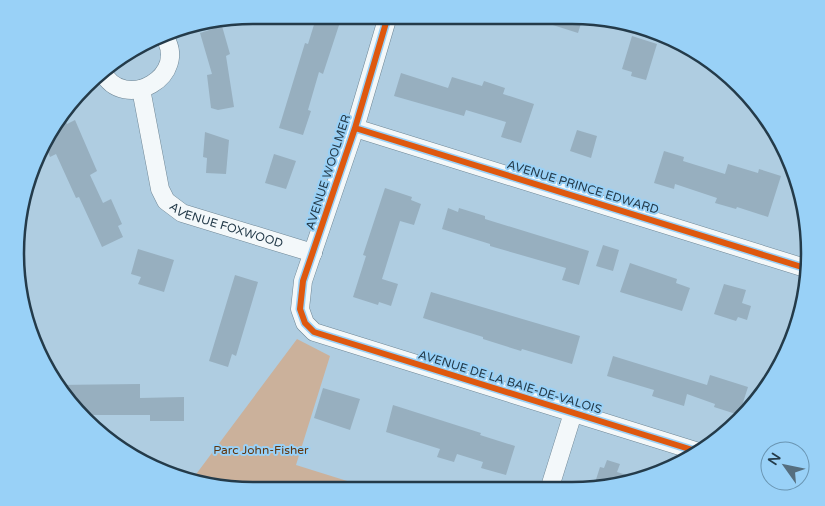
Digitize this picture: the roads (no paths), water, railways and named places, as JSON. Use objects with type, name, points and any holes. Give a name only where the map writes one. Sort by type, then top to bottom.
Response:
[{"type":"street","name":"AVENUE WOOLMER","points":[[314,332],[305,323],[300,309],[303,281],[355,128],[386,24]]},
{"type":"street","points":[[107,77],[112,84],[123,89],[146,88],[156,82],[169,62],[169,50],[165,41]]},
{"type":"street","name":"AVENUE FOXWOOD","points":[[141,89],[160,189],[166,201],[182,213],[313,253]]},
{"type":"street","name":"AVENUE PRINCE EDWARD","points":[[355,128],[801,267]]},
{"type":"street","name":"AVENUE DE LA BAIE-DE-VALOIS","points":[[314,332],[691,449]]},
{"type":"street","points":[[551,482],[573,413]]},
{"type":"park label","name":"Parc John-Fisher","points":[[261,450]]}]
